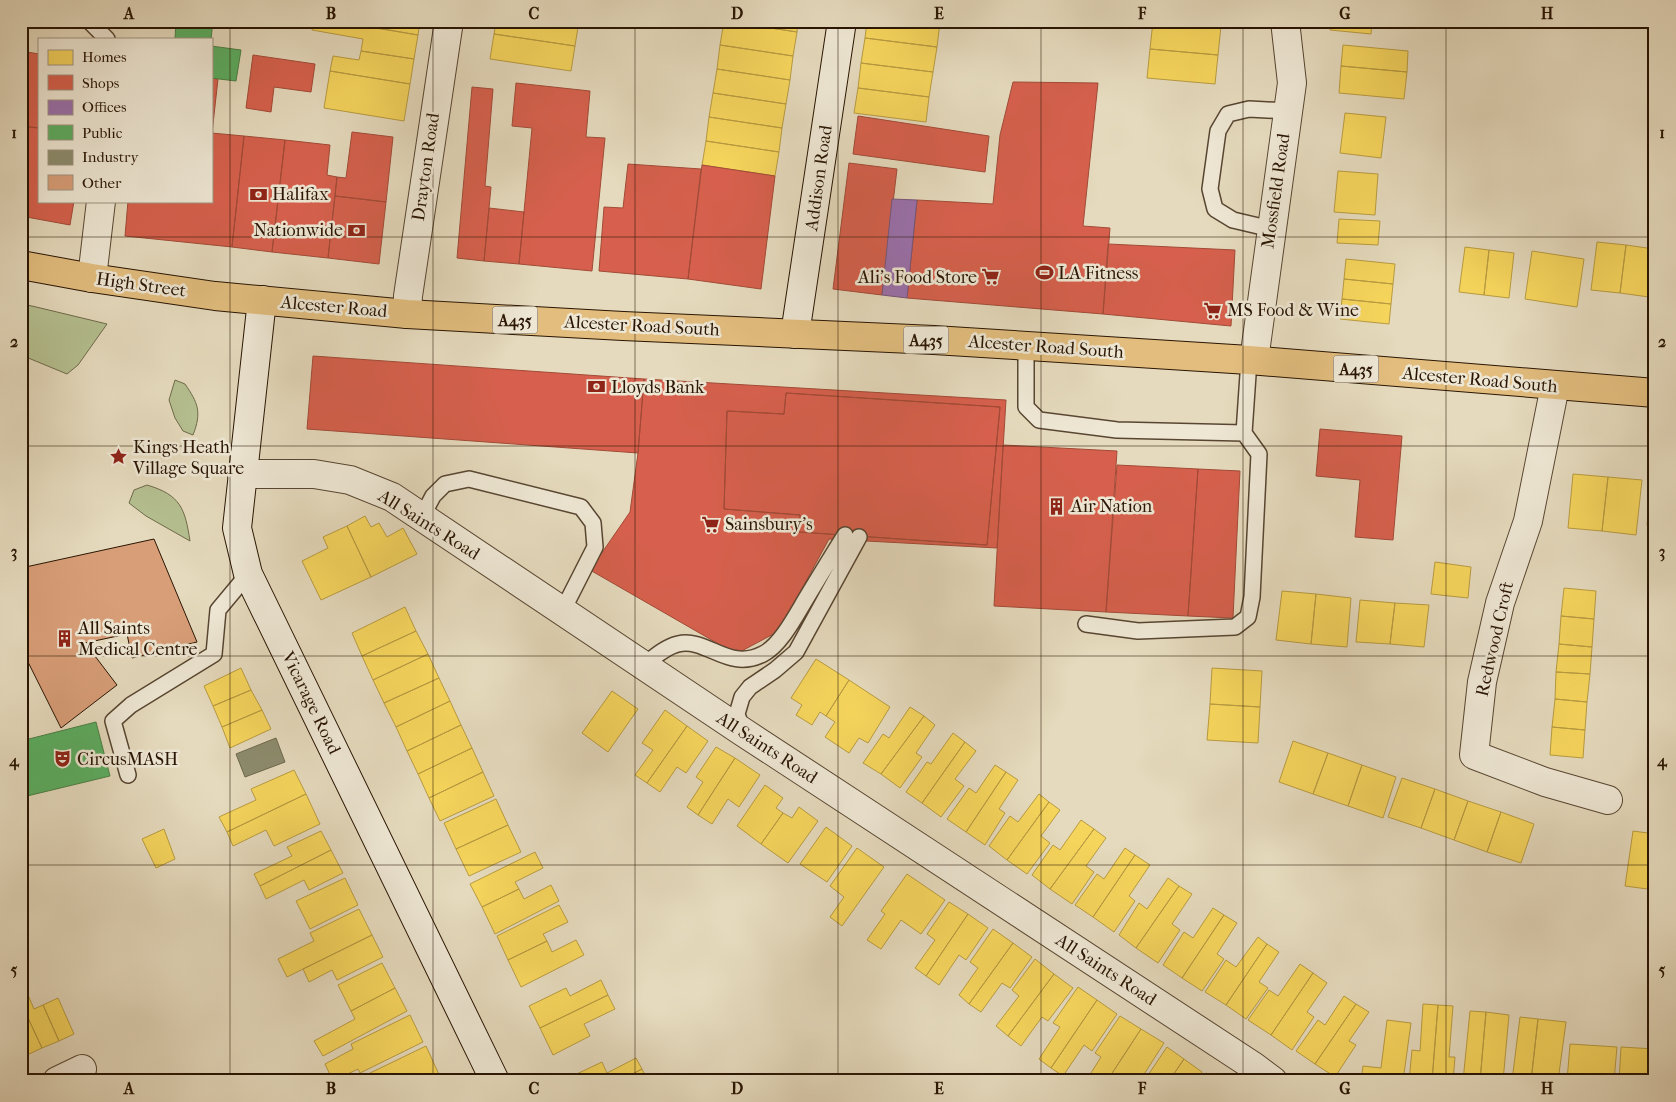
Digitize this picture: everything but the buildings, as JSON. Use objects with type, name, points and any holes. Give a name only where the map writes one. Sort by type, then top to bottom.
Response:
[{"type":"highway","name":"High Street","points":[[21,265],[92,278],[215,296],[262,300]]},
{"type":"highway","name":"Alcester Road","points":[[262,300],[407,314]]},
{"type":"highway","name":"Alcester Road South","points":[[407,314],[1026,346],[1251,360],[1655,393]]},
{"type":"street","name":"Drayton Road","points":[[407,314],[408,296],[449,21]]},
{"type":"street","name":"Addison Road","points":[[795,334],[842,21]]},
{"type":"street","name":"Mossfield Road","points":[[1251,360],[1292,83],[1285,21]]},
{"type":"street","points":[[92,278],[101,202]]},
{"type":"street","name":"Vicarage Road","points":[[262,300],[237,528],[248,574],[494,1081]]},
{"type":"street","name":"Redwood Croft","points":[[1555,386],[1528,521],[1500,603],[1482,682],[1474,755],[1546,782],[1608,800]]},
{"type":"street","name":"All Saints Road","points":[[242,474],[314,474],[350,480],[392,497],[643,666],[1253,1066],[1273,1081]]},
{"type":"street","points":[[57,1081],[82,1069]]},
{"type":"lane","points":[[89,21],[106,38]]},
{"type":"lane","points":[[1271,229],[1233,220],[1215,209],[1210,189],[1218,131],[1228,114],[1249,109],[1287,111]]},
{"type":"lane","points":[[1026,346],[1026,407],[1039,420],[1117,430],[1244,433]]},
{"type":"lane","points":[[1086,624],[1138,631],[1235,627],[1248,617],[1252,597],[1259,454],[1244,433],[1251,360]]},
{"type":"lane","points":[[422,517],[433,496],[445,484],[469,479],[581,507],[593,523],[595,547],[562,612]]},
{"type":"lane","points":[[643,666],[659,653],[679,644],[697,645],[731,659],[746,659],[763,654],[776,643],[852,536],[796,652],[775,670],[750,687],[742,697],[738,714],[743,732]]},
{"type":"lane","points":[[128,775],[113,721],[131,705],[214,654],[218,610],[248,574]]},
{"type":"green space","points":[[21,304],[107,324],[78,365],[67,374],[21,355]]},
{"type":"green space","points":[[175,380],[185,384],[196,402],[198,414],[193,435],[183,431],[175,418],[169,400]]},
{"type":"green space","points":[[147,485],[167,493],[179,505],[186,520],[190,541],[146,516],[129,503],[134,490]]},
{"type":"place","name":"Halifax","points":[[258,194]]},
{"type":"place","name":"Nationwide","points":[[357,230]]},
{"type":"place","name":"LA Fitness","points":[[1044,273]]},
{"type":"place","name":"Ali's Food Store","points":[[991,277]]},
{"type":"place","name":"MS Food & Wine","points":[[1213,310]]},
{"type":"place","name":"Lloyds Bank","points":[[597,387]]},
{"type":"place","name":"Kings Heath Village Square","points":[[119,457]]},
{"type":"place","name":"Air Nation","points":[[1057,506]]},
{"type":"place","name":"Sainsbury's","points":[[711,524]]},
{"type":"place","name":"All Saints Medical Centre","points":[[64,638]]},
{"type":"place","name":"CircusMASH","points":[[63,759]]}]
